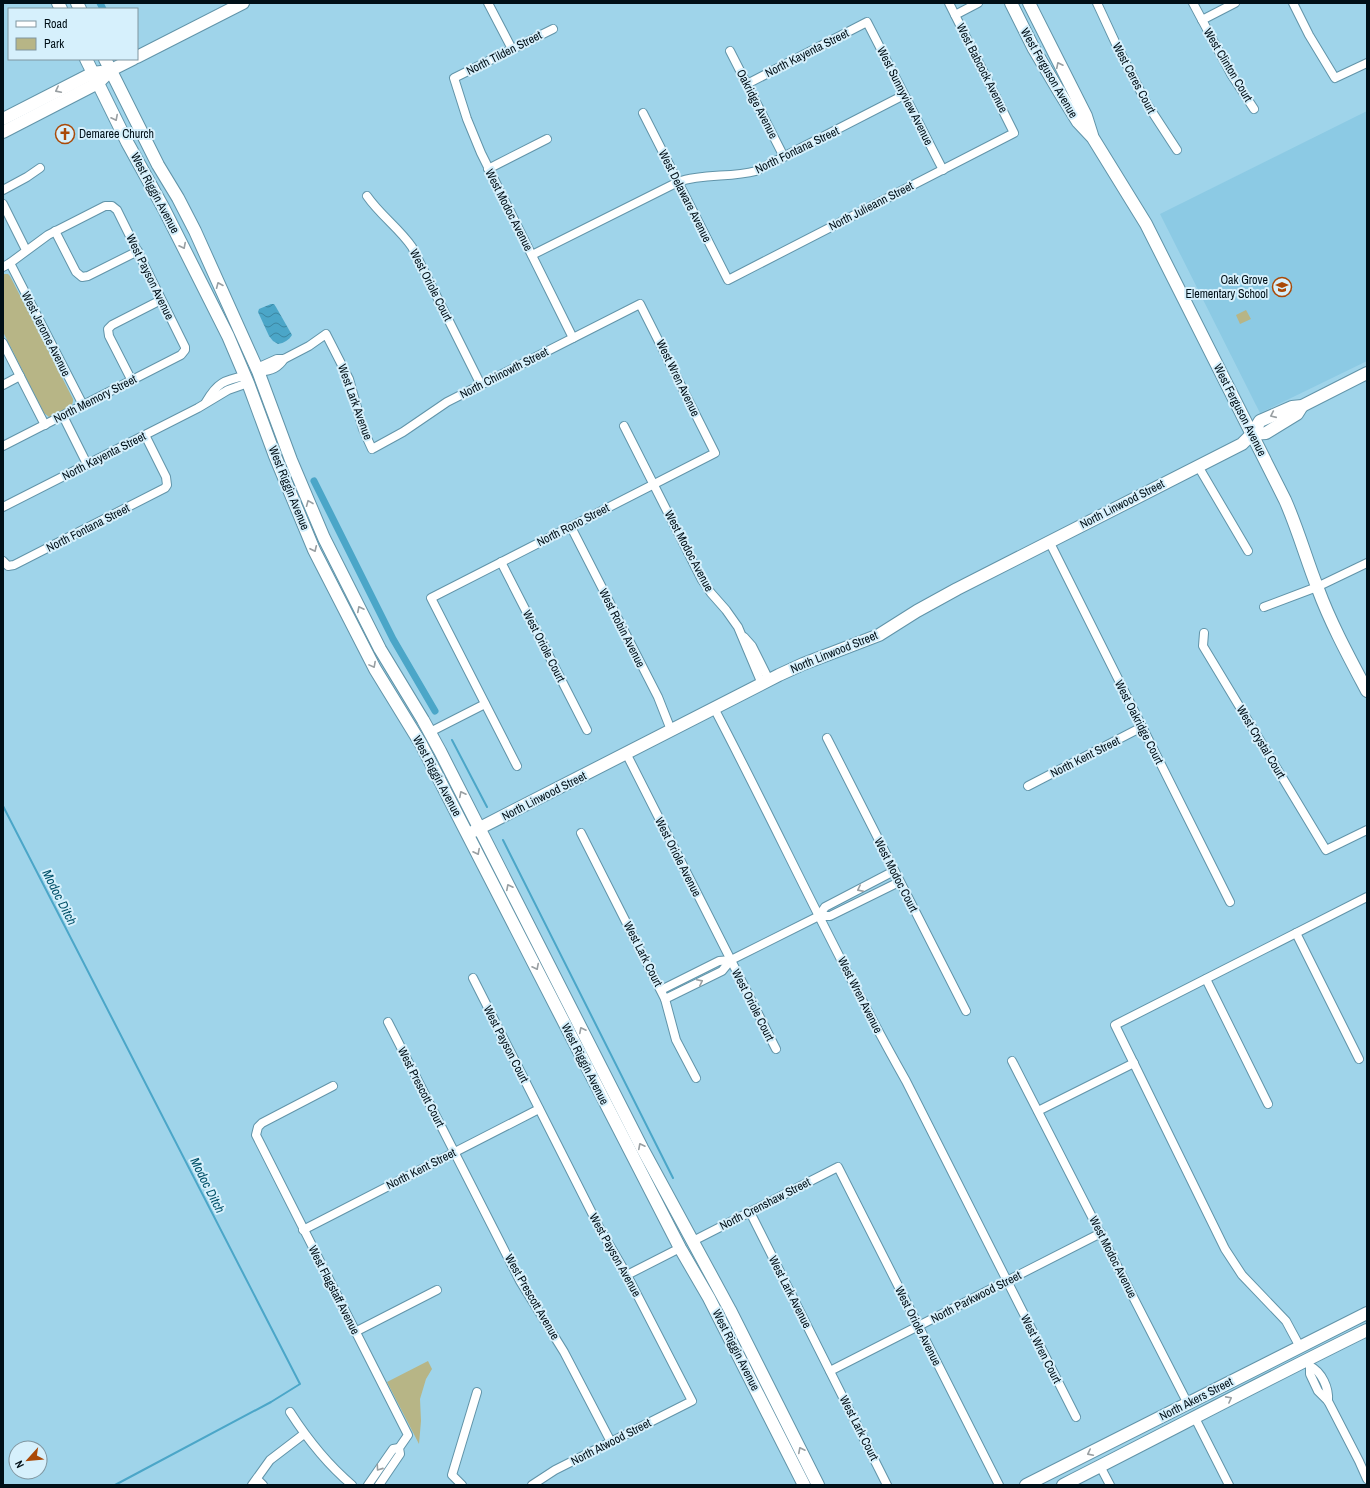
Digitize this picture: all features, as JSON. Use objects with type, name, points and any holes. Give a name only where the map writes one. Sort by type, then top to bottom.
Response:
[{"type":"main road","points":[[138,56],[244,3]]},
{"type":"main road","name":"West Ferguson Avenue","points":[[1011,3],[1034,49],[1060,93],[1078,122],[1093,138],[1136,206],[1153,237],[1294,519],[1317,587],[1334,626],[1367,690]]},
{"type":"main road","name":"West Ferguson Avenue","points":[[1028,3],[1086,116],[1093,138]]},
{"type":"main road","name":"West Riggin Avenue","points":[[87,60],[228,336],[247,379],[275,456],[314,550],[375,669],[421,744],[680,1248],[709,1298],[804,1485]]},
{"type":"main road","name":"West Riggin Avenue","points":[[105,60],[158,165],[195,231],[258,370],[291,460],[324,538],[377,644],[430,732],[629,1123],[741,1331],[818,1485]]},
{"type":"main road","points":[[3,132],[110,70],[131,60]]},
{"type":"main road","points":[[3,118],[96,78]]},
{"type":"main road","points":[[208,296],[222,310],[249,365],[254,370],[258,370]]},
{"type":"main road","name":"North Linwood Street","points":[[468,834],[765,682],[803,664],[879,635],[941,597],[1242,444],[1252,434],[1266,433],[1297,414],[1302,406],[1367,373]]},
{"type":"main road","points":[[247,379],[252,380],[279,444],[291,460]]},
{"type":"main road","points":[[637,1163],[646,1172],[680,1234],[686,1240],[693,1241]]},
{"type":"main road","points":[[680,1248],[684,1247],[689,1251],[727,1317],[741,1331]]},
{"type":"main road","name":"North Akers Street","points":[[1026,1485],[1367,1313]]},
{"type":"main road","points":[[1309,1363],[1307,1352],[1311,1348],[1344,1332],[1346,1324]]},
{"type":"main road","name":"North Akers Street","points":[[1063,1485],[1248,1390],[1309,1363],[1367,1330]]},
{"type":"main road","points":[[1248,1390],[1256,1377],[1292,1359],[1299,1354],[1300,1347]]},
{"type":"main road","points":[[1151,1440],[1156,1431],[1166,1423],[1179,1418],[1188,1404]]},
{"type":"main road","points":[[1100,1466],[1106,1454],[1135,1437],[1151,1422]]},
{"type":"main road","points":[[1045,1485],[1056,1476],[1061,1467]]},
{"type":"street","points":[[488,3],[512,49]]},
{"type":"street","name":"West Babcock Avenue","points":[[949,3],[1014,133]]},
{"type":"street","points":[[954,14],[978,3]]},
{"type":"street","name":"West Ceres Court","points":[[1098,3],[1116,44],[1148,104],[1176,150]]},
{"type":"street","name":"West Clinton Court","points":[[1193,3],[1231,74],[1254,109]]},
{"type":"street","points":[[1202,20],[1235,3]]},
{"type":"street","points":[[1293,3],[1309,35],[1335,78],[1367,62]]},
{"type":"street","name":"North Kayenta Street","points":[[746,84],[867,22]]},
{"type":"street","name":"West Sunnyview Avenue","points":[[867,22],[943,170]]},
{"type":"street","name":"North Tilden Street","points":[[454,78],[553,28]]},
{"type":"street","name":"Oakridge Avenue","points":[[730,51],[784,157]]},
{"type":"street","name":"West Modoc Avenue","points":[[454,78],[472,132],[488,169],[573,338]]},
{"type":"street","name":"North Fontana Street","points":[[532,255],[678,182],[691,177],[745,174],[756,171],[904,95]]},
{"type":"street","name":"West Delaware Avenue","points":[[643,113],[728,280]]},
{"type":"street","name":"North Julieann Street","points":[[728,280],[1014,133]]},
{"type":"street","points":[[488,169],[546,139]]},
{"type":"street","points":[[3,190],[40,168]]},
{"type":"street","name":"West Oriole Court","points":[[367,196],[379,212],[401,233],[412,247],[481,385]]},
{"type":"street","points":[[3,204],[26,250]]},
{"type":"street","name":"West Payson Avenue","points":[[55,231],[105,206],[112,206],[117,210],[183,343],[185,350]]},
{"type":"street","points":[[7,265],[26,250],[55,231],[76,272],[82,277],[88,276],[138,251]]},
{"type":"street","name":"West Jerome Avenue","points":[[7,265],[83,405]]},
{"type":"street","points":[[132,381],[109,336],[108,329],[112,325],[161,300]]},
{"type":"street","name":"North Chinowth Street","points":[[372,449],[403,432],[442,405],[640,304]]},
{"type":"street","name":"West Wren Avenue","points":[[640,304],[715,453]]},
{"type":"street","name":"West Lark Avenue","points":[[258,370],[266,372],[280,366],[284,359],[309,346],[326,334],[349,379],[363,428],[372,449]]},
{"type":"street","points":[[3,343],[45,425]]},
{"type":"street","name":"North Memory Street","points":[[3,446],[132,381],[181,355],[185,350]]},
{"type":"street","points":[[3,385],[20,376]]},
{"type":"street","name":"North Kayenta Street","points":[[3,507],[205,403],[220,390],[228,390],[247,379]]},
{"type":"street","points":[[63,416],[87,464]]},
{"type":"street","points":[[624,426],[654,484]]},
{"type":"street","name":"North Fontana Street","points":[[5,564],[14,565],[165,488],[167,485],[166,477],[145,435]]},
{"type":"street","name":"North Rono Street","points":[[485,704],[431,598],[715,453]]},
{"type":"street","points":[[1198,466],[1248,551]]},
{"type":"street","name":"West Modoc Avenue","points":[[654,484],[704,583],[732,617],[742,634],[752,646],[765,682]]},
{"type":"street","name":"West Robin Avenue","points":[[571,527],[658,697],[671,730]]},
{"type":"street","name":"West Oakridge Court","points":[[1049,541],[1230,902]]},
{"type":"street","name":"West Oriole Court","points":[[501,562],[587,730]]},
{"type":"street","points":[[1264,607],[1317,587],[1367,563]]},
{"type":"street","name":"West Crystal Court","points":[[1204,633],[1203,646],[1326,850],[1366,829]]},
{"type":"street","points":[[430,732],[485,704],[517,766]]},
{"type":"street","name":"West Wren Avenue","points":[[714,708],[819,916],[906,1081],[1007,1281]]},
{"type":"street","name":"North Kent Street","points":[[1028,786],[1142,727]]},
{"type":"street","name":"West Modoc Court","points":[[827,738],[966,1011]]},
{"type":"street","name":"West Oriole Avenue","points":[[626,754],[731,960]]},
{"type":"street","name":"West Lark Court","points":[[581,833],[665,999],[676,1040],[696,1078]]},
{"type":"street","points":[[819,916],[825,907],[894,871]]},
{"type":"street","points":[[660,990],[719,961],[731,960],[819,916],[830,916],[899,882]]},
{"type":"street","points":[[1300,1347],[1286,1321],[1242,1275],[1226,1249],[1115,1025],[1367,896]]},
{"type":"street","points":[[1296,933],[1359,1059]]},
{"type":"street","points":[[665,999],[722,971],[731,960]]},
{"type":"street","name":"West Oriole Court","points":[[731,960],[776,1049]]},
{"type":"street","name":"West Payson Court","points":[[473,978],[539,1109]]},
{"type":"street","points":[[1206,979],[1268,1104]]},
{"type":"street","name":"West Prescott Court","points":[[388,1022],[454,1152]]},
{"type":"street","points":[[1012,1061],[1038,1111],[1134,1063]]},
{"type":"street","name":"West Flagstaff Avenue","points":[[334,1086],[262,1123],[256,1131],[257,1140],[408,1435],[399,1448],[400,1454],[379,1485]]},
{"type":"street","name":"West Payson Avenue","points":[[539,1109],[599,1227],[627,1275],[692,1401]]},
{"type":"street","name":"North Kent Street","points":[[304,1230],[539,1109]]},
{"type":"street","name":"West Modoc Avenue","points":[[1038,1111],[1188,1404]]},
{"type":"street","name":"West Prescott Avenue","points":[[454,1152],[520,1281],[564,1352],[611,1442]]},
{"type":"street","name":"West Oriole Avenue","points":[[838,1167],[999,1485]]},
{"type":"street","name":"North Crenshaw Street","points":[[693,1241],[838,1167]]},
{"type":"street","name":"West Lark Avenue","points":[[750,1212],[830,1372]]},
{"type":"street","name":"North Parkwood Street","points":[[830,1372],[1101,1233]]},
{"type":"street","points":[[627,1275],[680,1248]]},
{"type":"street","name":"West Wren Court","points":[[1007,1281],[1076,1417]]},
{"type":"street","points":[[355,1332],[437,1290]]},
{"type":"street","points":[[1309,1363],[1317,1370],[1324,1382],[1328,1390],[1328,1400],[1367,1479]]},
{"type":"street","points":[[1309,1363],[1310,1374],[1316,1386],[1321,1395],[1328,1400]]},
{"type":"street","name":"West Lark Court","points":[[830,1372],[887,1485]]},
{"type":"street","points":[[1316,1386],[1324,1382]]},
{"type":"street","points":[[462,1485],[452,1475],[477,1392]]},
{"type":"street","name":"North Atwood Street","points":[[532,1485],[555,1470],[692,1401]]},
{"type":"street","points":[[290,1412],[304,1434],[325,1459],[352,1485]]},
{"type":"street","points":[[1195,1418],[1229,1485]]},
{"type":"street","points":[[257,1483],[270,1460],[304,1434]]},
{"type":"street","name":"West Flagstaff Avenue","points":[[368,1485],[393,1449],[399,1448]]},
{"type":"street","points":[[1100,1466],[1110,1485]]},
{"type":"shaded area","name":"Oak Grove Elementary School","points":[[1367,111],[1367,361],[1260,413],[1160,214]]},
{"type":"green space","points":[[3,274],[8,274],[10,276],[73,399],[73,402],[69,408],[49,417],[44,413],[3,332]]},
{"type":"green space","points":[[1246,310],[1251,319],[1240,324],[1236,315]]},
{"type":"green space","points":[[428,1361],[432,1369],[426,1379],[420,1399],[421,1421],[419,1444],[387,1382]]},
{"type":"water","points":[[274,304],[292,335],[286,341],[278,344],[269,336],[258,312],[259,309]]},
{"type":"waterway","points":[[100,3],[102,8]]},
{"type":"waterway","points":[[314,481],[393,639],[435,711]]},
{"type":"waterway","points":[[452,740],[487,807]]},
{"type":"waterway","name":"Modoc Ditch","points":[[3,806],[300,1384],[271,1402],[115,1485]]},
{"type":"waterway","points":[[503,840],[673,1178]]},
{"type":"place","name":"Demaree Church","points":[[65,134]]},
{"type":"place","name":"Oak Grove Elementary School","points":[[1282,287]]}]
